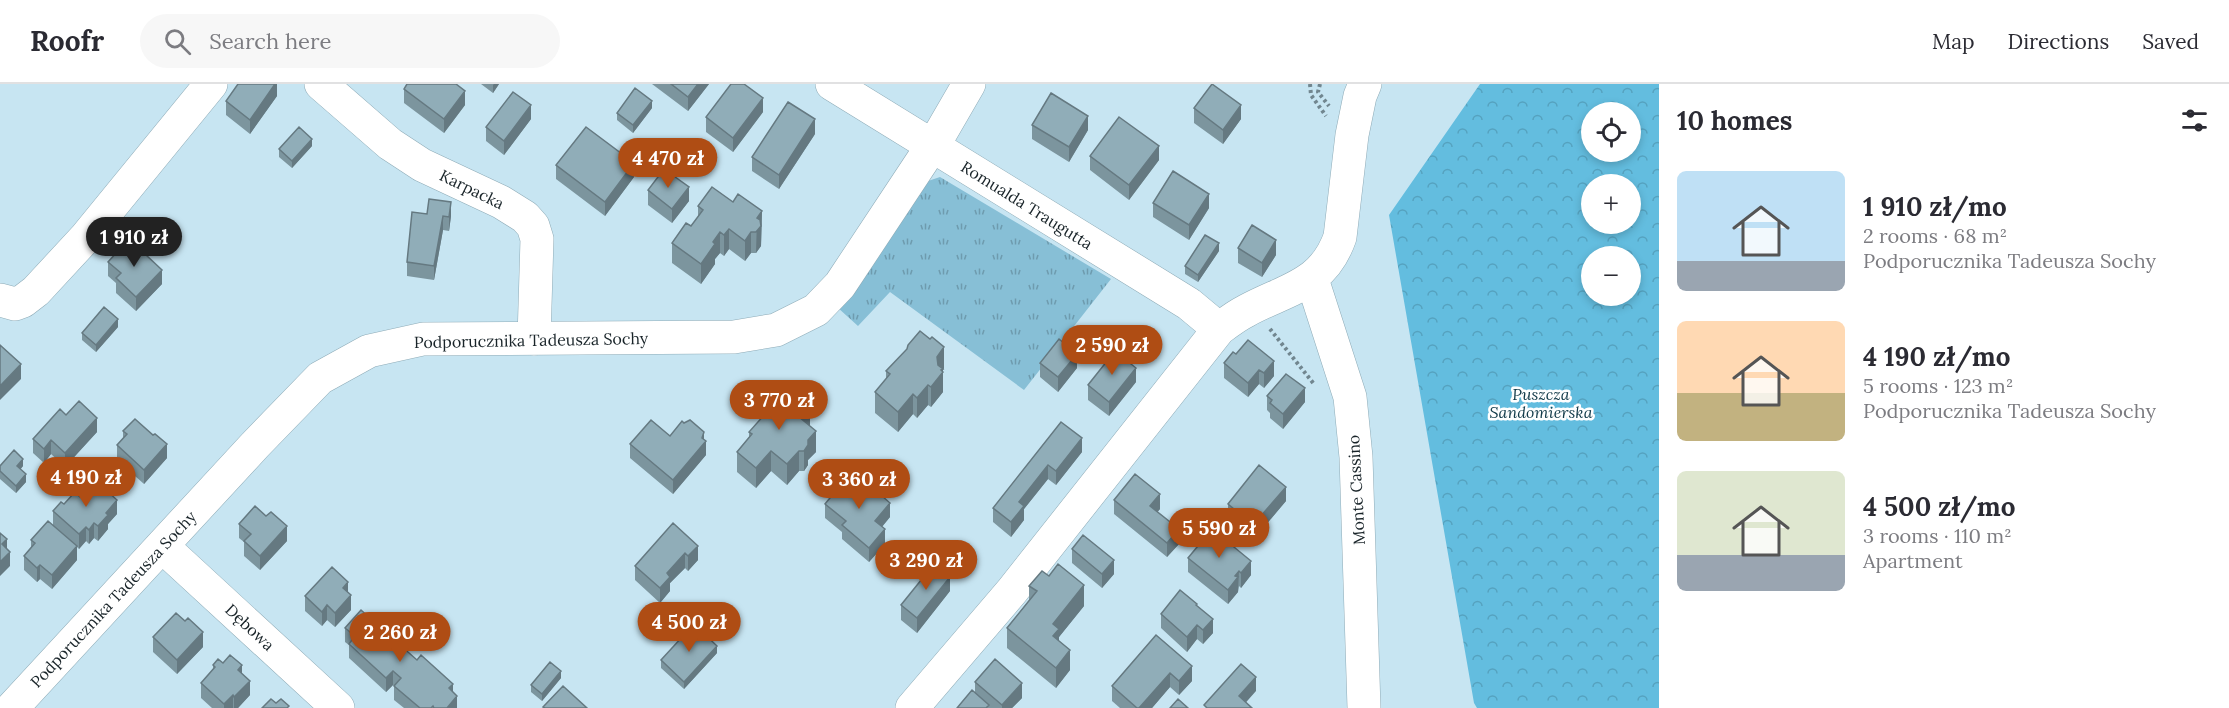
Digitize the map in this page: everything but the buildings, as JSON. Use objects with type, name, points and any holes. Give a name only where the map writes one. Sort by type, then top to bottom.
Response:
[{"type":"street","points":[[0,300],[15,304],[36,291],[86,237],[211,84]]},
{"type":"street","name":"Karpacka","points":[[321,84],[390,144],[422,165],[501,202],[525,217],[533,226],[537,239],[534,339]]},
{"type":"street","name":"Romualda Traugutta","points":[[832,84],[1188,304],[1219,329]]},
{"type":"street","name":"Podporucznika Tadeusza Sochy","points":[[12,708],[320,378],[369,351],[423,339],[734,337],[776,330],[816,310],[840,285],[932,146],[969,84]]},
{"type":"street","points":[[912,708],[1012,591],[1219,329],[1245,311],[1275,299],[1312,279],[1325,265],[1340,237],[1352,135],[1354,88]]},
{"type":"street","name":"Monte Cassino","points":[[1312,279],[1350,397],[1356,457],[1364,708]]},
{"type":"street","name":"Dębowa","points":[[162,546],[338,708]]},
{"type":"path","points":[[1311,84],[1311,95],[1325,113],[1328,121]]},
{"type":"green space","name":"Puszcza Sandomierska","points":[[1480,84],[1659,84],[1659,708],[1477,708],[1474,703],[1389,215]]},
{"type":"green space","points":[[940,177],[1111,279],[1024,390],[890,292],[858,326],[837,307],[928,181]]}]
